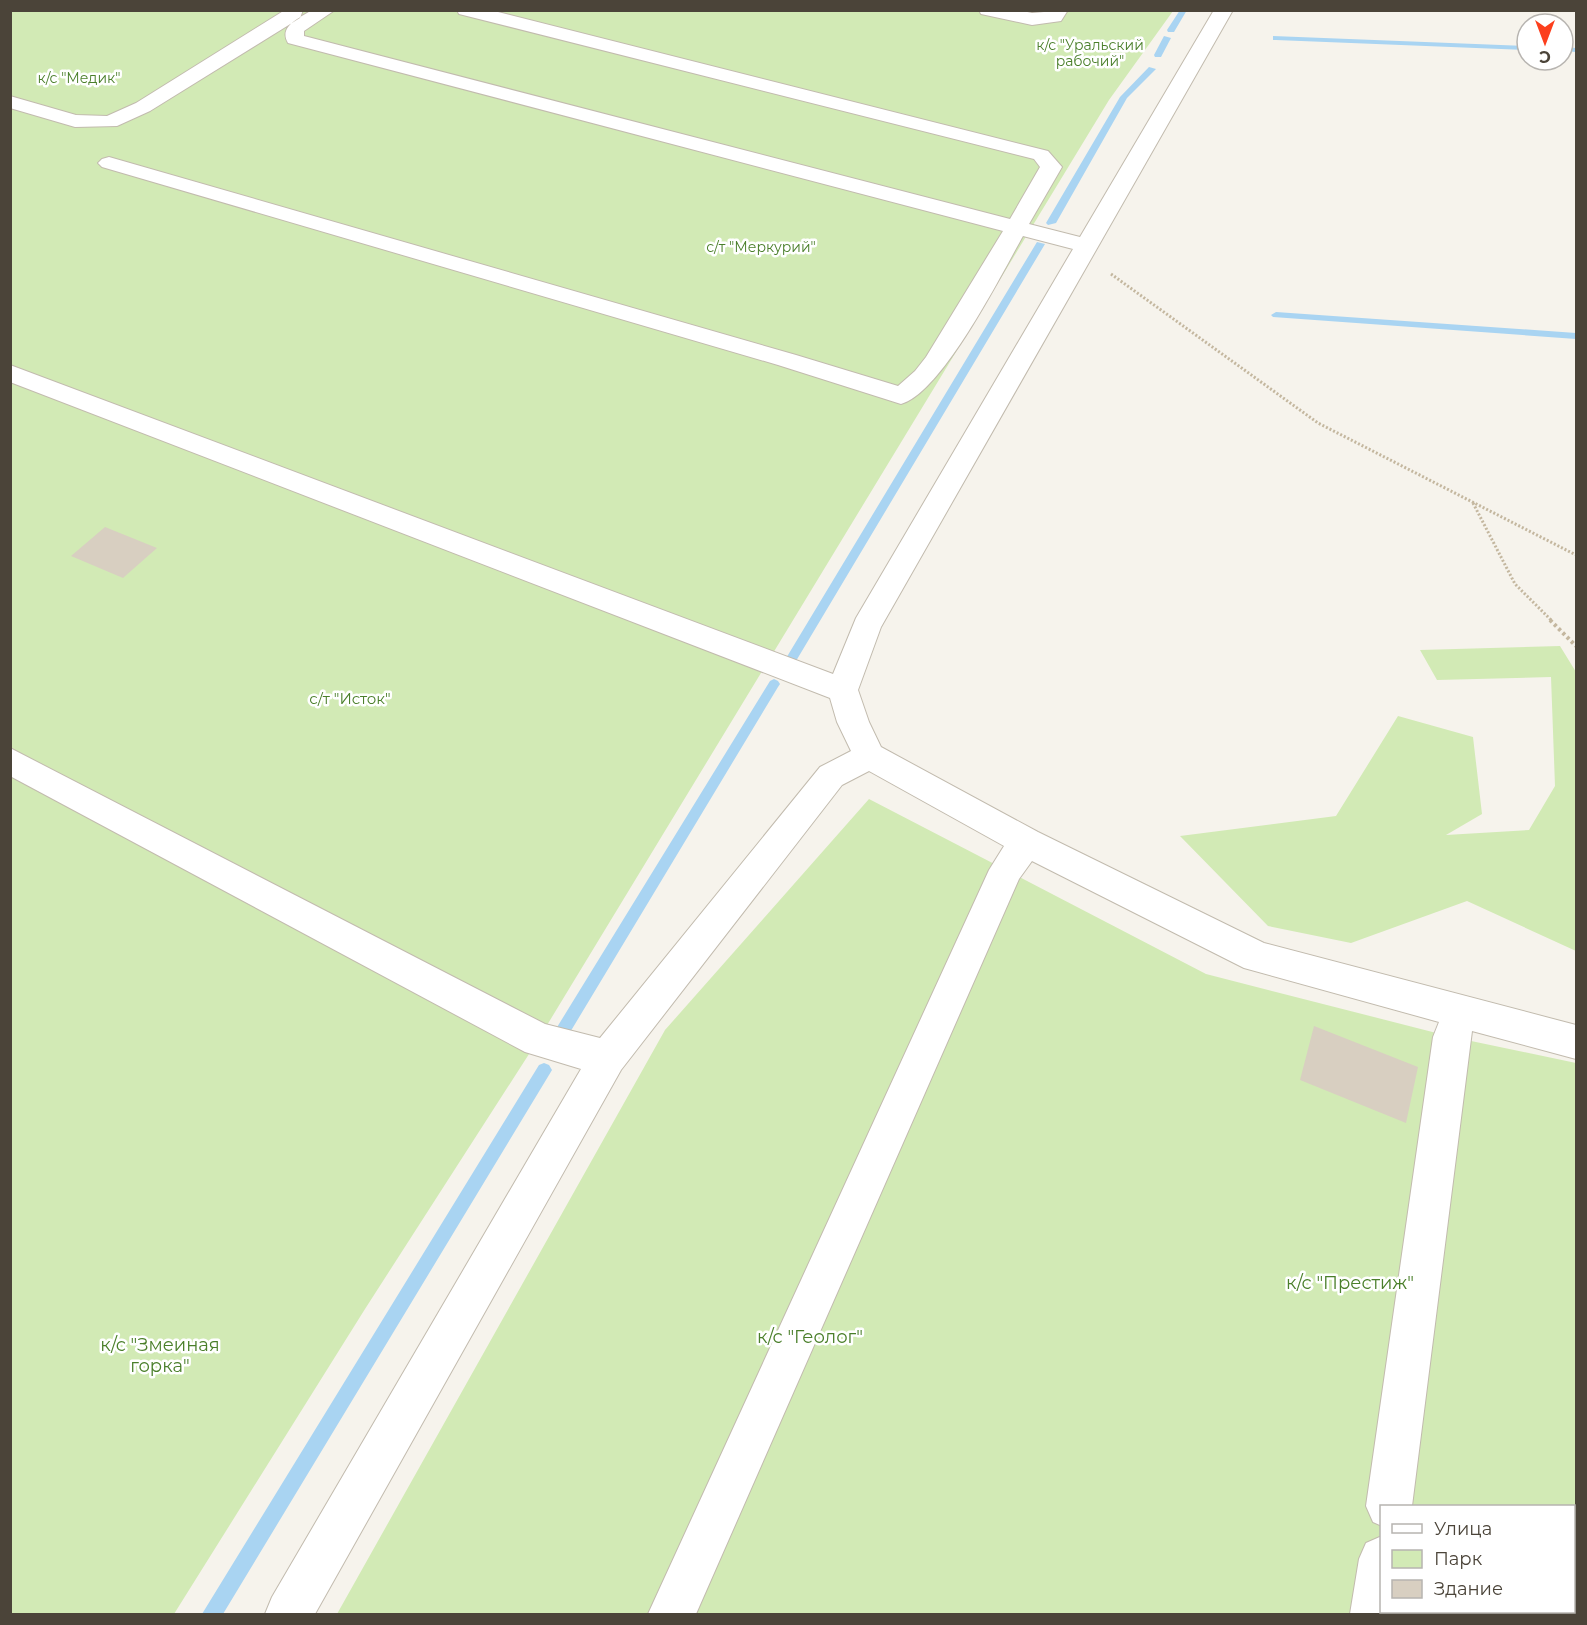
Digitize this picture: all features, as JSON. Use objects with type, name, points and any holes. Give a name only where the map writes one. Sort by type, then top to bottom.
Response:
[{"type":"lane","points":[[10,102],[75,121],[110,122],[143,107],[293,14],[294,10]]},
{"type":"lane","points":[[326,10],[295,28],[295,39],[1014,229],[1084,250]]},
{"type":"lane","points":[[109,163],[788,360],[901,396],[919,385],[983,288],[1014,229],[1051,167],[1041,155],[466,10]]},
{"type":"lane","points":[[988,10],[1032,20],[1054,17],[1059,10]]},
{"type":"lane","points":[[1224,10],[866,626],[843,690],[853,722],[869,756],[1026,842],[1257,957],[1576,1042]]},
{"type":"lane","points":[[10,374],[843,690]]},
{"type":"lane","points":[[289,1614],[608,1058],[831,776],[869,756]]},
{"type":"lane","points":[[10,761],[538,1040],[608,1058]]},
{"type":"lane","points":[[672,1614],[1006,870],[1026,842]]},
{"type":"lane","points":[[1389,1505],[1452,1037],[1461,1011]]},
{"type":"lane","points":[[1374,1614],[1380,1573]]},
{"type":"path","points":[[1084,250],[1318,423],[1576,555]]},
{"type":"path","points":[[1473,503],[1515,584],[1576,646]]},
{"type":"green space","points":[[11,11],[1173,11],[1109,100],[538,1040],[365,1309],[174,1614],[11,1614]]},
{"type":"green space","points":[[1560,646],[1576,672],[1576,951],[1467,901],[1351,943],[1268,926],[1180,836],[1336,816],[1398,716],[1473,737],[1482,814],[1446,835],[1529,830],[1555,786],[1551,677],[1437,680],[1420,650]]},
{"type":"green space","name":"к/с \"Геолог\"","points":[[869,799],[1206,974],[1452,1037],[1576,1063],[1576,1614],[337,1614],[665,1030]]},
{"type":"building","points":[[105,527],[157,548],[123,578],[71,556]]},
{"type":"building","points":[[1314,1026],[1418,1067],[1406,1123],[1300,1080]]},
{"type":"waterway","points":[[1171,30],[1184,10]]},
{"type":"waterway","points":[[1158,55],[1167,38]]},
{"type":"waterway","points":[[1276,38],[1515,48]]},
{"type":"waterway","points":[[1051,223],[1124,97],[1152,69]]},
{"type":"waterway","points":[[792,658],[1040,244]]},
{"type":"waterway","points":[[1276,315],[1576,336]]},
{"type":"waterway","points":[[564,1029],[774,684]]},
{"type":"waterway","points":[[212,1614],[544,1070]]},
{"type":"park label","name":"к/с \"Уральский рабочий\"","points":[[1090,54]]},
{"type":"park label","name":"к/с \"Медик\"","points":[[79,78]]},
{"type":"park label","name":"с/т \"Меркурий\"","points":[[761,247]]},
{"type":"park label","name":"с/т \"Исток\"","points":[[350,698]]},
{"type":"park label","name":"к/с \"Престиж\"","points":[[1350,1283]]},
{"type":"park label","name":"к/с \"Змеиная горка\"","points":[[160,1355]]}]
